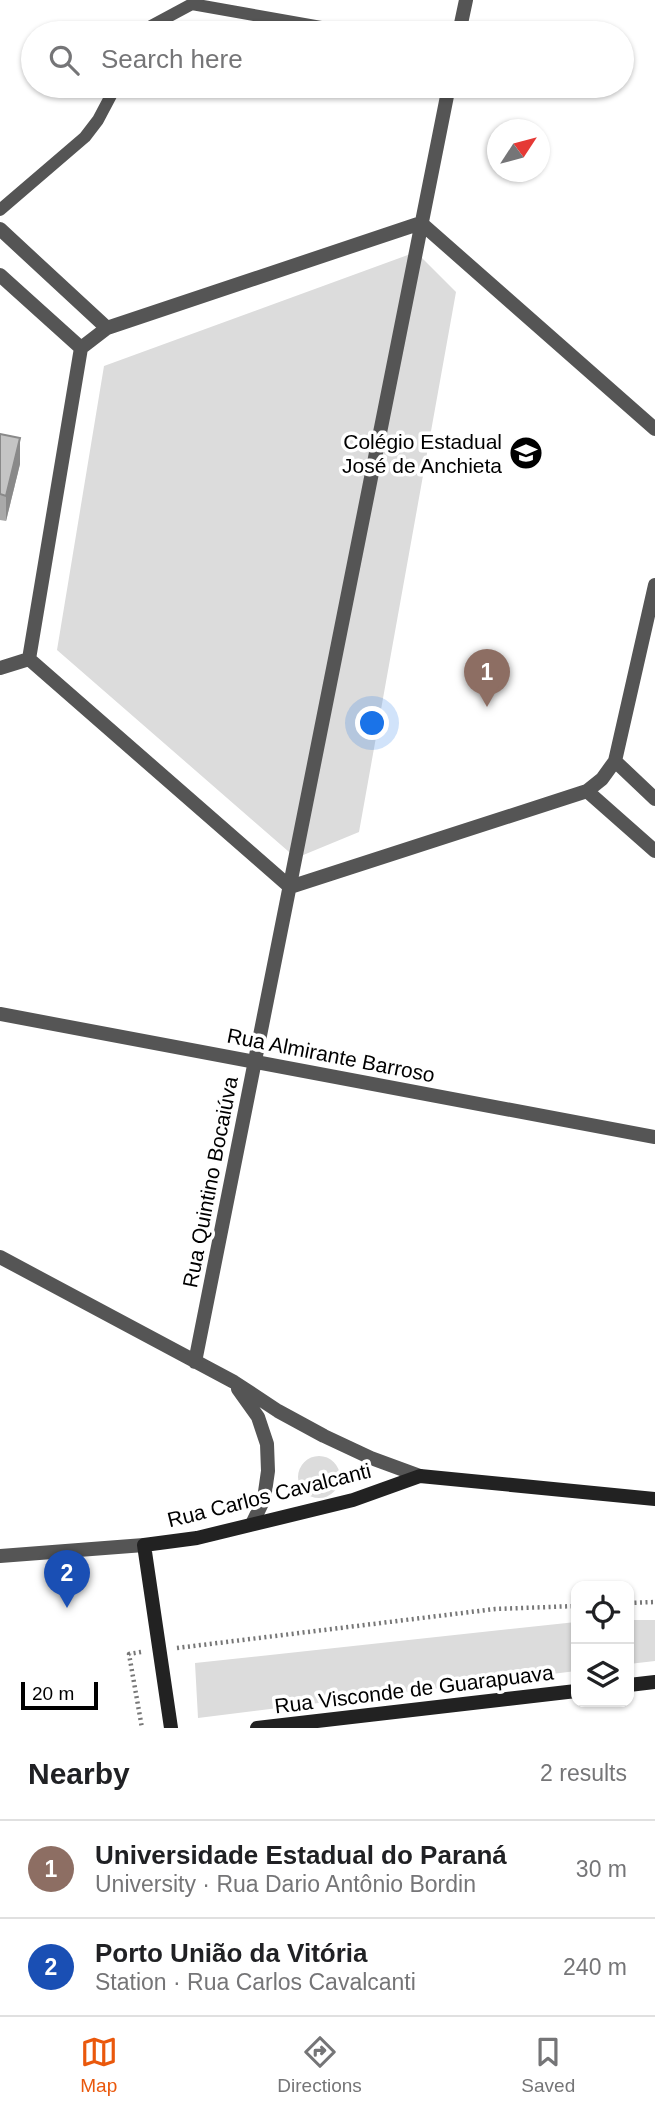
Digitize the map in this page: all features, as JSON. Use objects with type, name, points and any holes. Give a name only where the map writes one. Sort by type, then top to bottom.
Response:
[{"type":"main road","points":[[420,1476],[655,1499]]},
{"type":"main road","name":"Rua Carlos Cavalcanti","points":[[144,1545],[197,1538],[353,1500],[420,1476]]},
{"type":"main road","points":[[144,1545],[171,1728]]},
{"type":"main road","points":[[634,1684],[655,1682]]},
{"type":"main road","name":"Rua Visconde de Guarapuava","points":[[257,1728],[327,1724],[571,1692]]},
{"type":"street","points":[[462,21],[466,0]]},
{"type":"street","name":"Rua Quintino Bocaiúva","points":[[195,1362],[447,98]]},
{"type":"street","points":[[29,659],[81,348],[107,328],[421,223],[655,429]]},
{"type":"street","points":[[0,229],[107,328]]},
{"type":"street","points":[[0,275],[81,348]]},
{"type":"street","points":[[29,659],[290,887],[587,791],[602,779],[615,761],[655,585]]},
{"type":"street","points":[[0,668],[29,659]]},
{"type":"street","points":[[615,761],[655,799]]},
{"type":"street","points":[[587,791],[655,851]]},
{"type":"street","name":"Rua Almirante Barroso","points":[[0,1014],[655,1137]]},
{"type":"street","points":[[0,1257],[234,1382],[324,1436],[371,1458],[420,1476]]},
{"type":"street","points":[[234,1382],[258,1417],[267,1444],[268,1471],[264,1499],[252,1524]]},
{"type":"street","name":"Rua Carlos Cavalcanti","points":[[0,1556],[144,1545]]},
{"type":"lane","points":[[160,21],[192,2],[292,21]]},
{"type":"lane","points":[[0,210],[85,137],[109,98]]},
{"type":"path","points":[[634,1603],[655,1602]]},
{"type":"path","points":[[142,1728],[129,1654],[495,1609],[571,1606]]},
{"type":"shaded area","points":[[416,252],[456,292],[359,832],[296,858],[57,650],[104,366]]},
{"type":"shaded area","points":[[319,1456],[334,1462],[340,1477],[334,1492],[319,1498],[304,1492],[298,1477],[304,1462]]},
{"type":"shaded area","points":[[634,1620],[655,1620],[655,1661],[634,1663]]},
{"type":"shaded area","points":[[571,1623],[571,1672],[198,1718],[195,1663]]},
{"type":"building","points":[[0,434],[20,438],[6,496],[0,494]]},
{"type":"place","name":"Colégio Estadual José de Anchieta","points":[[526,453]]},
{"type":"place","name":"Universidade Estadual do Paraná","points":[[487,707]]},
{"type":"place","name":"Porto União da Vitória","points":[[67,1608]]}]
